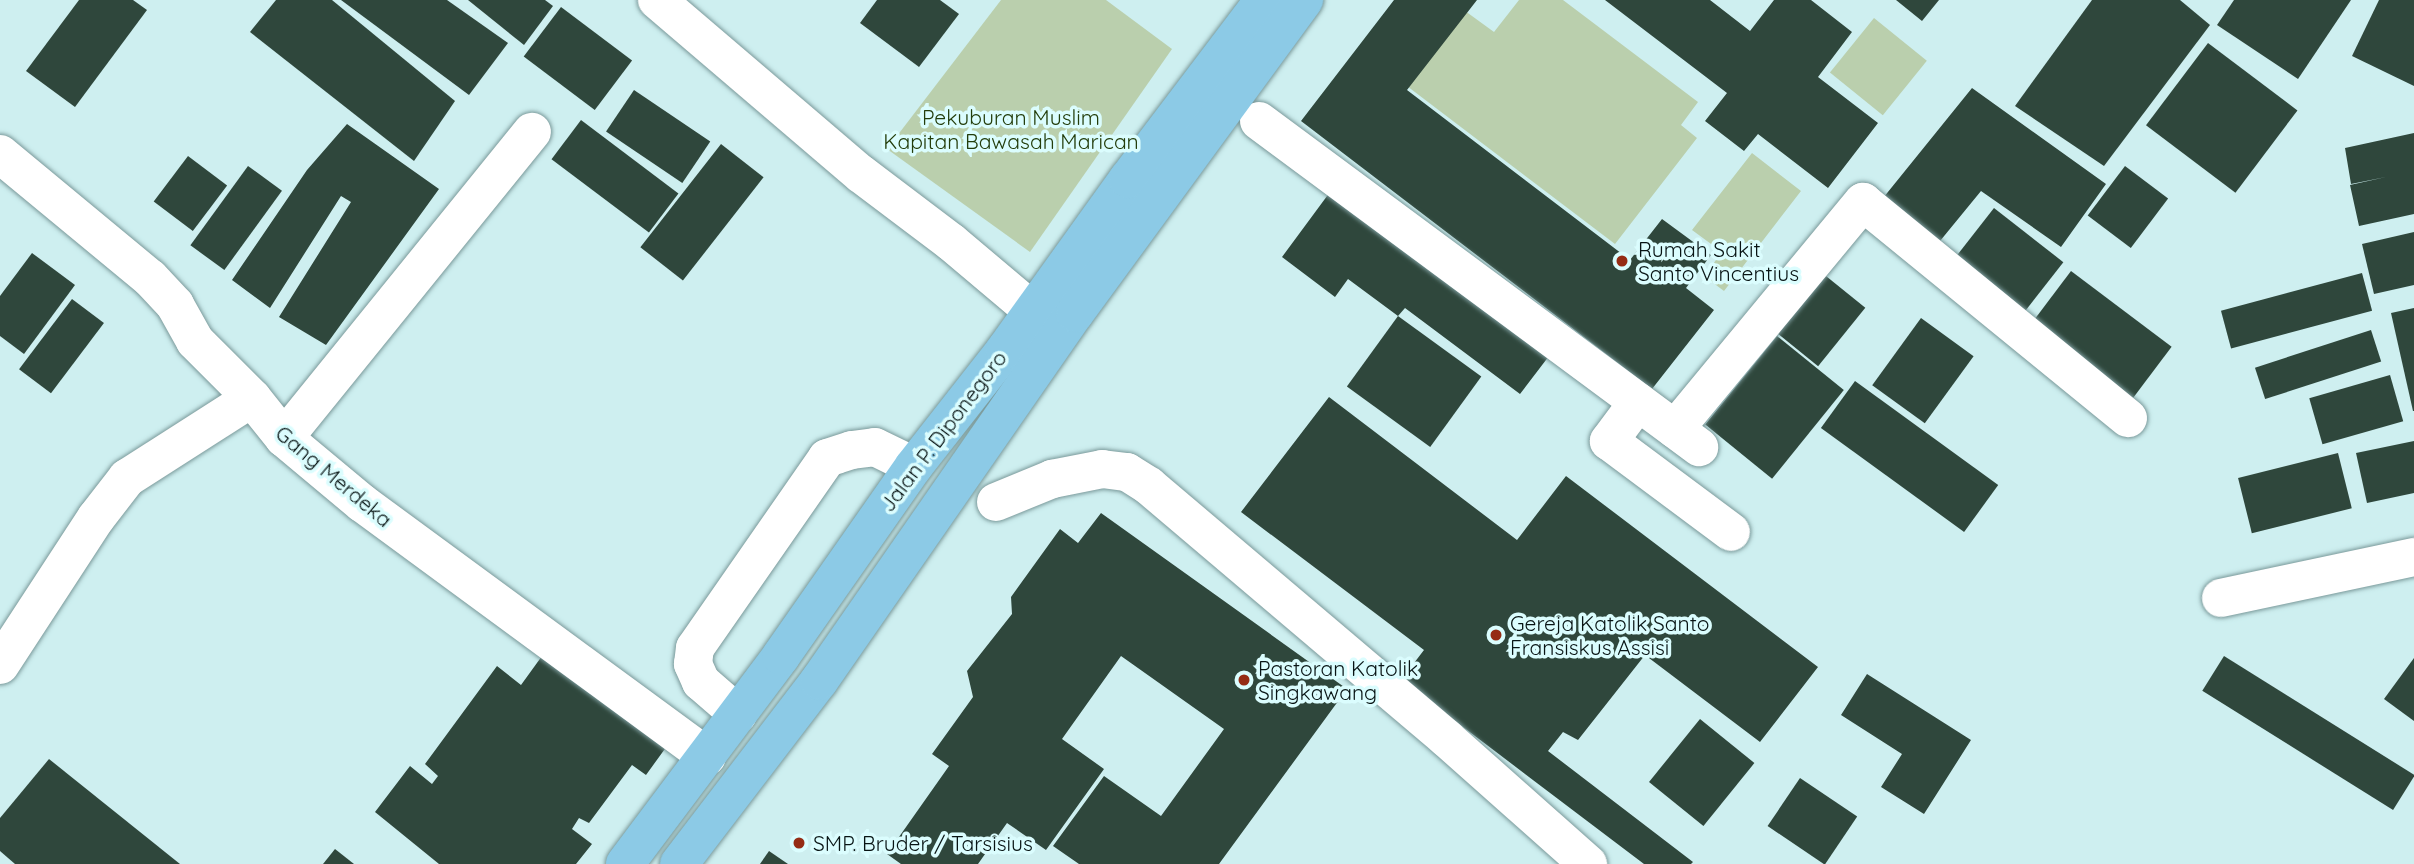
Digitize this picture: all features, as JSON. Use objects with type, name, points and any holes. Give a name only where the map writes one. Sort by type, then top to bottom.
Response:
[{"type":"main road","name":"Jalan P. Diponegoro","points":[[625,864],[781,656],[914,466],[1264,0]]},
{"type":"main road","name":"Jalan P. Diponegoro","points":[[679,864],[819,681],[1075,313],[1304,0]]},
{"type":"main road","points":[[781,656],[819,681]]},
{"type":"street","points":[[657,0],[861,174],[951,242],[1033,310]]},
{"type":"street","points":[[1259,121],[1687,438],[1863,202],[2128,418]]},
{"type":"street","points":[[284,438],[533,132]]},
{"type":"street","name":"Gang Merdeka","points":[[0,154],[150,278],[175,305],[195,341],[253,398],[284,438],[362,503],[707,757]]},
{"type":"street","points":[[0,665],[96,518],[127,478],[253,398]]},
{"type":"street","points":[[1638,402],[1609,441],[1731,532]]},
{"type":"street","points":[[738,714],[701,682],[693,664],[695,648],[827,458],[852,450],[875,447],[914,466]]},
{"type":"street","points":[[996,502],[1052,479],[1102,469],[1126,472],[1138,479],[1446,738],[1588,864]]},
{"type":"street","points":[[2221,598],[2414,557]]},
{"type":"green space","name":"Pekuburan Muslim Kapitan Bawasah Marican","points":[[1001,0],[1106,0],[1172,49],[1030,252],[887,149]]},
{"type":"green space","points":[[1519,0],[1563,0],[1698,102],[1681,125],[1697,138],[1615,244],[1403,83],[1461,8],[1494,32]]},
{"type":"green space","points":[[1874,18],[1927,61],[1883,115],[1830,72]]},
{"type":"green space","points":[[1752,153],[1801,191],[1724,291],[1704,276],[1722,252],[1692,230]]},
{"type":"building","points":[[79,0],[133,0],[147,10],[75,107],[26,71]]},
{"type":"building","points":[[276,0],[332,0],[455,101],[414,161],[250,32]]},
{"type":"building","points":[[341,0],[447,0],[508,43],[469,95]]},
{"type":"building","points":[[468,0],[545,0],[553,6],[524,45]]},
{"type":"building","points":[[877,0],[940,0],[959,14],[919,67],[860,23]]},
{"type":"building","points":[[1394,0],[1477,0],[1407,90],[1630,260],[1662,219],[1711,255],[1686,288],[1714,310],[1652,389],[1301,121]]},
{"type":"building","points":[[1605,0],[1710,0],[1750,31],[1774,0],[1811,0],[1852,32],[1818,77],[1878,123],[1828,188],[1758,134],[1744,151],[1705,121],[1727,93]]},
{"type":"building","points":[[1896,0],[1939,0],[1922,21]]},
{"type":"building","points":[[2092,0],[2180,0],[2210,25],[2104,166],[2015,106]]},
{"type":"building","points":[[2234,0],[2351,0],[2298,79],[2217,25]]},
{"type":"building","points":[[2379,0],[2414,0],[2414,86],[2352,56]]},
{"type":"building","points":[[561,7],[632,61],[595,110],[524,57]]},
{"type":"building","points":[[2208,43],[2297,110],[2235,193],[2146,125]]},
{"type":"building","points":[[1972,88],[2106,184],[2061,247],[1981,191],[1931,252],[1875,208]]},
{"type":"building","points":[[634,90],[710,141],[682,183],[606,131]]},
{"type":"building","points":[[581,120],[678,193],[649,233],[552,159]]},
{"type":"building","points":[[347,124],[439,189],[326,345],[279,317],[351,202],[341,196],[270,308],[232,280],[307,170]]},
{"type":"building","points":[[2414,133],[2414,214],[2359,226],[2350,185],[2386,177],[2351,184],[2345,148]]},
{"type":"building","points":[[721,144],[764,177],[683,280],[640,247]]},
{"type":"building","points":[[188,156],[227,185],[193,231],[154,202]]},
{"type":"building","points":[[248,166],[282,191],[224,270],[190,245]]},
{"type":"building","points":[[2125,166],[2168,198],[2131,248],[2088,216]]},
{"type":"building","points":[[1330,192],[1549,356],[1520,394],[1405,308],[1398,316],[1348,279],[1335,297],[1282,257]]},
{"type":"building","points":[[1994,208],[2063,262],[2018,320],[1948,266]]},
{"type":"building","points":[[2414,232],[2414,285],[2374,294],[2362,244]]},
{"type":"building","points":[[32,253],[75,285],[24,354],[0,336],[0,296]]},
{"type":"building","points":[[2071,271],[2172,347],[2126,408],[2025,332]]},
{"type":"building","points":[[1821,272],[1865,308],[1818,366],[1774,330]]},
{"type":"building","points":[[2362,273],[2372,311],[2231,348],[2221,311]]},
{"type":"building","points":[[72,299],[104,323],[51,393],[19,369]]},
{"type":"building","points":[[2414,308],[2414,411],[2413,411],[2391,313]]},
{"type":"building","points":[[1398,316],[1481,377],[1430,447],[1347,386]]},
{"type":"building","points":[[1921,318],[1974,356],[1925,423],[1872,385]]},
{"type":"building","points":[[2371,330],[2381,361],[2265,399],[2255,368]]},
{"type":"building","points":[[1777,336],[1844,390],[1772,479],[1705,425]]},
{"type":"building","points":[[2390,375],[2403,421],[2322,444],[2309,398]]},
{"type":"building","points":[[1855,381],[1998,485],[1964,532],[1821,428]]},
{"type":"building","name":"Gereja Katolik Santo Fransiskus Assisi","points":[[1329,397],[1517,540],[1566,476],[1818,667],[1760,742],[1645,655],[1578,740],[1563,732],[1548,751],[1693,862],[1691,864],[1644,864],[1401,680],[1424,650],[1241,512]]},
{"type":"building","points":[[2414,441],[2414,493],[2367,503],[2356,453]]},
{"type":"building","points":[[2338,453],[2352,508],[2252,533],[2238,478]]},
{"type":"building","name":"Pastoran Katolik Singkawang","points":[[1101,513],[1347,689],[1219,864],[1079,864],[1053,846],[1104,776],[1161,816],[1224,729],[1121,656],[1062,739],[1104,769],[1046,850],[1007,823],[978,864],[901,864],[887,854],[949,766],[932,754],[973,697],[967,671],[1012,614],[1011,597],[1060,529],[1078,543]]},
{"type":"building","points":[[542,656],[667,746],[646,775],[632,765],[589,823],[579,818],[572,829],[592,844],[576,864],[439,864],[375,812],[410,766],[432,784],[438,776],[425,764],[497,666],[521,685]]},
{"type":"building","points":[[2224,656],[2414,775],[2393,810],[2202,691]]},
{"type":"building","points":[[2414,658],[2414,721],[2384,699]]},
{"type":"building","points":[[1867,674],[1971,740],[1924,814],[1881,787],[1902,754],[1841,715]]},
{"type":"building","points":[[1700,719],[1754,763],[1703,826],[1649,782]]},
{"type":"building","points":[[49,759],[180,864],[15,864],[0,851],[0,818]]},
{"type":"building","points":[[1800,778],[1857,817],[1825,864],[1768,826]]},
{"type":"building","points":[[335,849],[354,864],[323,864]]},
{"type":"building","points":[[769,851],[788,864],[760,864]]},
{"type":"place","name":"Rumah Sakit Santo Vincentius","points":[[1622,261]]},
{"type":"place","name":"Gereja Katolik Santo Fransiskus Assisi","points":[[1496,635]]},
{"type":"place","name":"Pastoran Katolik Singkawang","points":[[1244,680]]},
{"type":"place","name":"SMP. Bruder / Tarsisius","points":[[799,843]]}]
